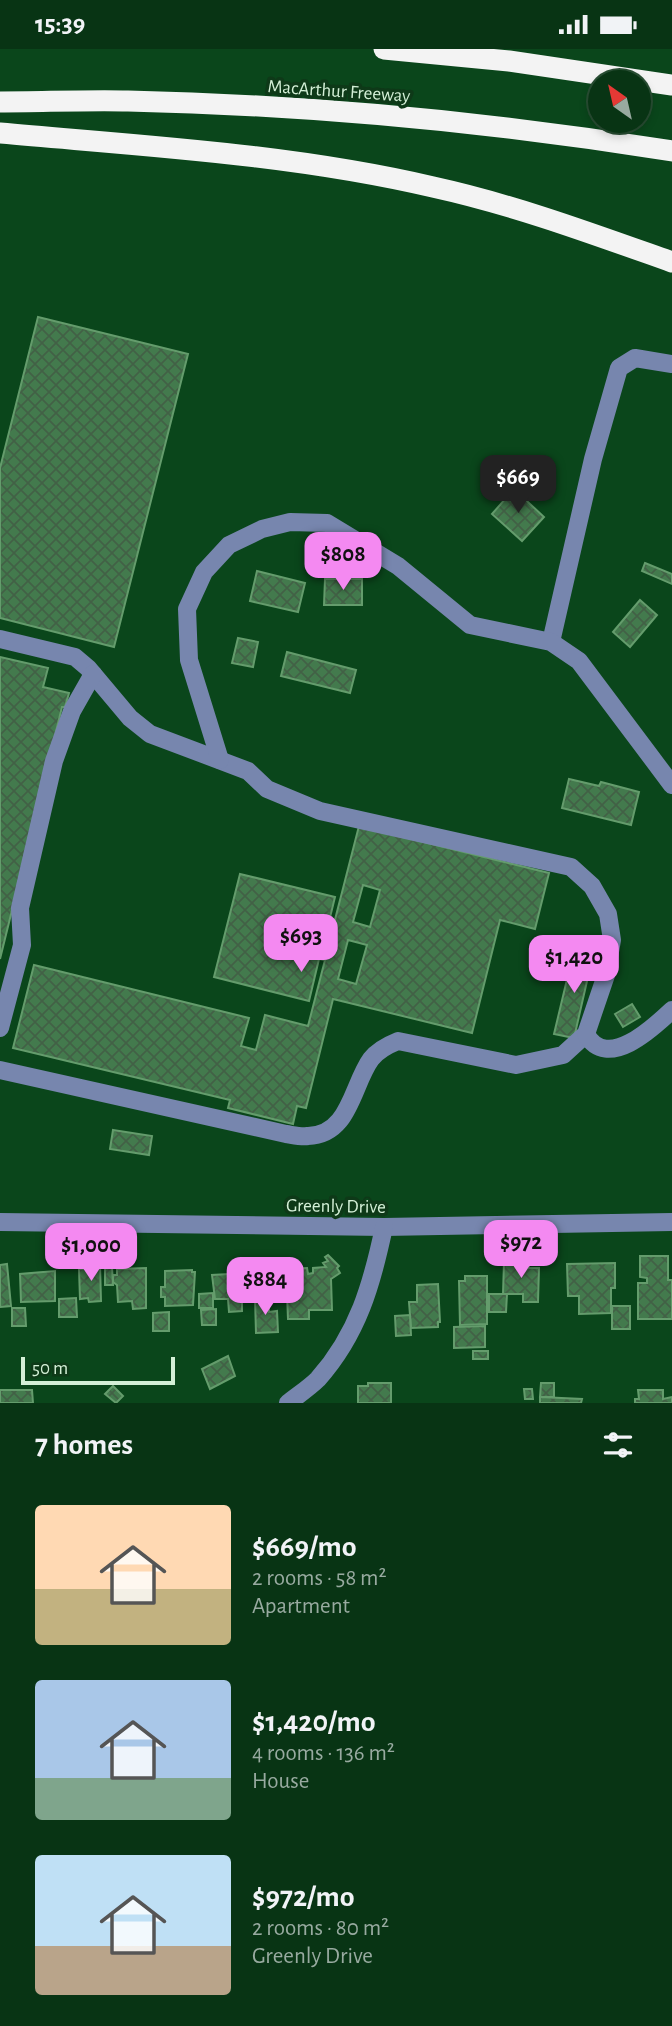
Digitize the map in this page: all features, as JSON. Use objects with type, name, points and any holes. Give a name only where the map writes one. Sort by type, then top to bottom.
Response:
[{"type":"highway","points":[[384,49],[509,61],[672,85]]},
{"type":"highway","name":"MacArthur Freeway","points":[[0,102],[126,101],[361,114],[497,127],[672,151]]},
{"type":"highway","points":[[0,133],[208,152],[380,176],[455,192],[523,211],[672,262]]},
{"type":"street","points":[[551,642],[593,460],[619,368],[635,358],[672,364]]},
{"type":"street","points":[[220,760],[189,660],[187,609],[204,572],[229,545],[262,529],[290,522],[327,523],[398,566],[470,625],[551,642],[579,661],[672,785]]},
{"type":"street","points":[[0,639],[75,657],[130,718],[150,734],[248,771],[267,789],[320,811],[571,867],[592,886],[608,914],[612,940],[606,975],[586,1034],[563,1055],[516,1065],[398,1041],[385,1046],[371,1059],[345,1115],[325,1132],[310,1137],[286,1134],[0,1070]]},
{"type":"street","points":[[0,1028],[22,945],[20,908],[54,761],[72,711],[93,674]]},
{"type":"street","points":[[586,1034],[590,1042],[601,1048],[625,1046],[647,1034],[672,1010]]},
{"type":"street","name":"Greenly Drive","points":[[0,1222],[384,1227],[672,1222]]},
{"type":"street","points":[[288,1403],[317,1380],[348,1338],[372,1283],[384,1227]]},
{"type":"building","points":[[38,317],[188,354],[114,647],[0,618],[0,468]]},
{"type":"building","points":[[514,489],[544,517],[522,541],[492,514]]},
{"type":"building","points":[[645,563],[672,574],[672,584],[642,571]]},
{"type":"building","points":[[257,571],[305,583],[298,612],[250,601]]},
{"type":"building","points":[[325,579],[362,579],[362,605],[324,605]]},
{"type":"building","points":[[640,600],[657,615],[630,647],[613,632]]},
{"type":"building","points":[[238,638],[258,642],[253,667],[232,663]]},
{"type":"building","points":[[287,652],[356,670],[350,693],[281,676]]},
{"type":"building","points":[[0,657],[48,668],[43,687],[69,693],[65,707],[62,707],[0,959]]},
{"type":"building","points":[[569,779],[599,786],[601,782],[639,792],[631,825],[562,808]]},
{"type":"building","points":[[359,826],[549,873],[535,929],[500,920],[472,1033],[333,999],[306,1108],[297,1106],[293,1124],[228,1108],[230,1100],[13,1048],[34,965],[249,1018],[241,1046],[256,1050],[265,1015],[308,1026],[325,960],[319,959],[309,1001],[214,977],[240,874],[335,897],[324,942],[329,943]],"holes":[[[363,885],[380,890],[370,927],[353,922]],[[348,940],[367,945],[356,984],[338,979]]]},
{"type":"building","points":[[574,950],[593,955],[574,1038],[554,1034]]},
{"type":"building","points":[[632,1004],[640,1017],[623,1027],[615,1014]]},
{"type":"building","points":[[113,1130],[152,1136],[149,1155],[110,1149]]},
{"type":"building","points":[[328,1255],[339,1266],[337,1268],[340,1273],[331,1279],[332,1310],[309,1310],[309,1319],[288,1319],[286,1269],[307,1268],[308,1274],[313,1273],[313,1268],[326,1267],[323,1263],[328,1261],[325,1257]]},
{"type":"building","points":[[640,1256],[668,1256],[668,1280],[672,1280],[672,1319],[638,1319],[638,1283],[647,1283],[647,1278],[640,1277]]},
{"type":"building","points":[[511,1257],[523,1258],[523,1262],[529,1262],[529,1268],[539,1268],[538,1302],[523,1302],[523,1294],[503,1294],[504,1262],[511,1262]]},
{"type":"building","points":[[615,1263],[611,1313],[579,1314],[579,1296],[568,1296],[567,1264]]},
{"type":"building","points":[[7,1264],[11,1306],[0,1307],[0,1265]]},
{"type":"building","points":[[100,1264],[101,1301],[89,1302],[88,1298],[80,1299],[79,1269]]},
{"type":"building","points":[[105,1267],[112,1267],[113,1285],[105,1285]]},
{"type":"building","points":[[146,1268],[146,1308],[133,1309],[132,1301],[118,1302],[117,1285],[113,1282],[117,1269]]},
{"type":"building","points":[[55,1271],[55,1301],[21,1302],[20,1274]]},
{"type":"building","points":[[165,1271],[195,1272],[193,1305],[165,1306],[161,1287],[165,1287]]},
{"type":"building","points":[[247,1273],[250,1296],[242,1297],[242,1311],[229,1312],[228,1299],[215,1299],[212,1275]]},
{"type":"building","points":[[465,1276],[487,1276],[487,1324],[460,1325],[459,1281],[465,1281]]},
{"type":"building","points":[[438,1284],[438,1327],[411,1328],[409,1302],[417,1302],[417,1285]]},
{"type":"building","points":[[213,1293],[213,1308],[199,1308],[199,1294]]},
{"type":"building","points":[[489,1294],[507,1294],[506,1312],[489,1312]]},
{"type":"building","points":[[76,1298],[77,1317],[59,1317],[59,1299]]},
{"type":"building","points":[[255,1298],[268,1298],[269,1312],[277,1311],[278,1332],[256,1333]]},
{"type":"building","points":[[612,1306],[630,1306],[630,1329],[612,1329]]},
{"type":"building","points":[[12,1308],[25,1308],[26,1326],[12,1326]]},
{"type":"building","points":[[216,1309],[216,1325],[202,1325],[201,1310]]},
{"type":"building","points":[[169,1312],[169,1331],[153,1331],[153,1313]]},
{"type":"building","points":[[410,1315],[411,1335],[396,1336],[395,1316]]},
{"type":"building","points":[[485,1326],[485,1347],[454,1348],[454,1327]]},
{"type":"building","points":[[473,1351],[488,1351],[488,1359],[473,1359]]},
{"type":"building","points":[[228,1356],[235,1376],[210,1389],[202,1369]]},
{"type":"building","points":[[368,1383],[391,1383],[391,1403],[358,1403],[358,1386],[368,1386]]},
{"type":"building","points":[[541,1383],[554,1383],[554,1397],[540,1397]]},
{"type":"building","points":[[113,1386],[123,1396],[116,1403],[105,1394]]},
{"type":"building","points":[[524,1389],[532,1389],[533,1399],[525,1399]]},
{"type":"building","points":[[0,1390],[32,1390],[33,1403],[0,1403]]},
{"type":"building","points":[[638,1390],[663,1390],[663,1399],[672,1397],[672,1403],[635,1403],[635,1399],[639,1399]]},
{"type":"building","points":[[540,1397],[582,1399],[581,1403],[540,1403]]}]
